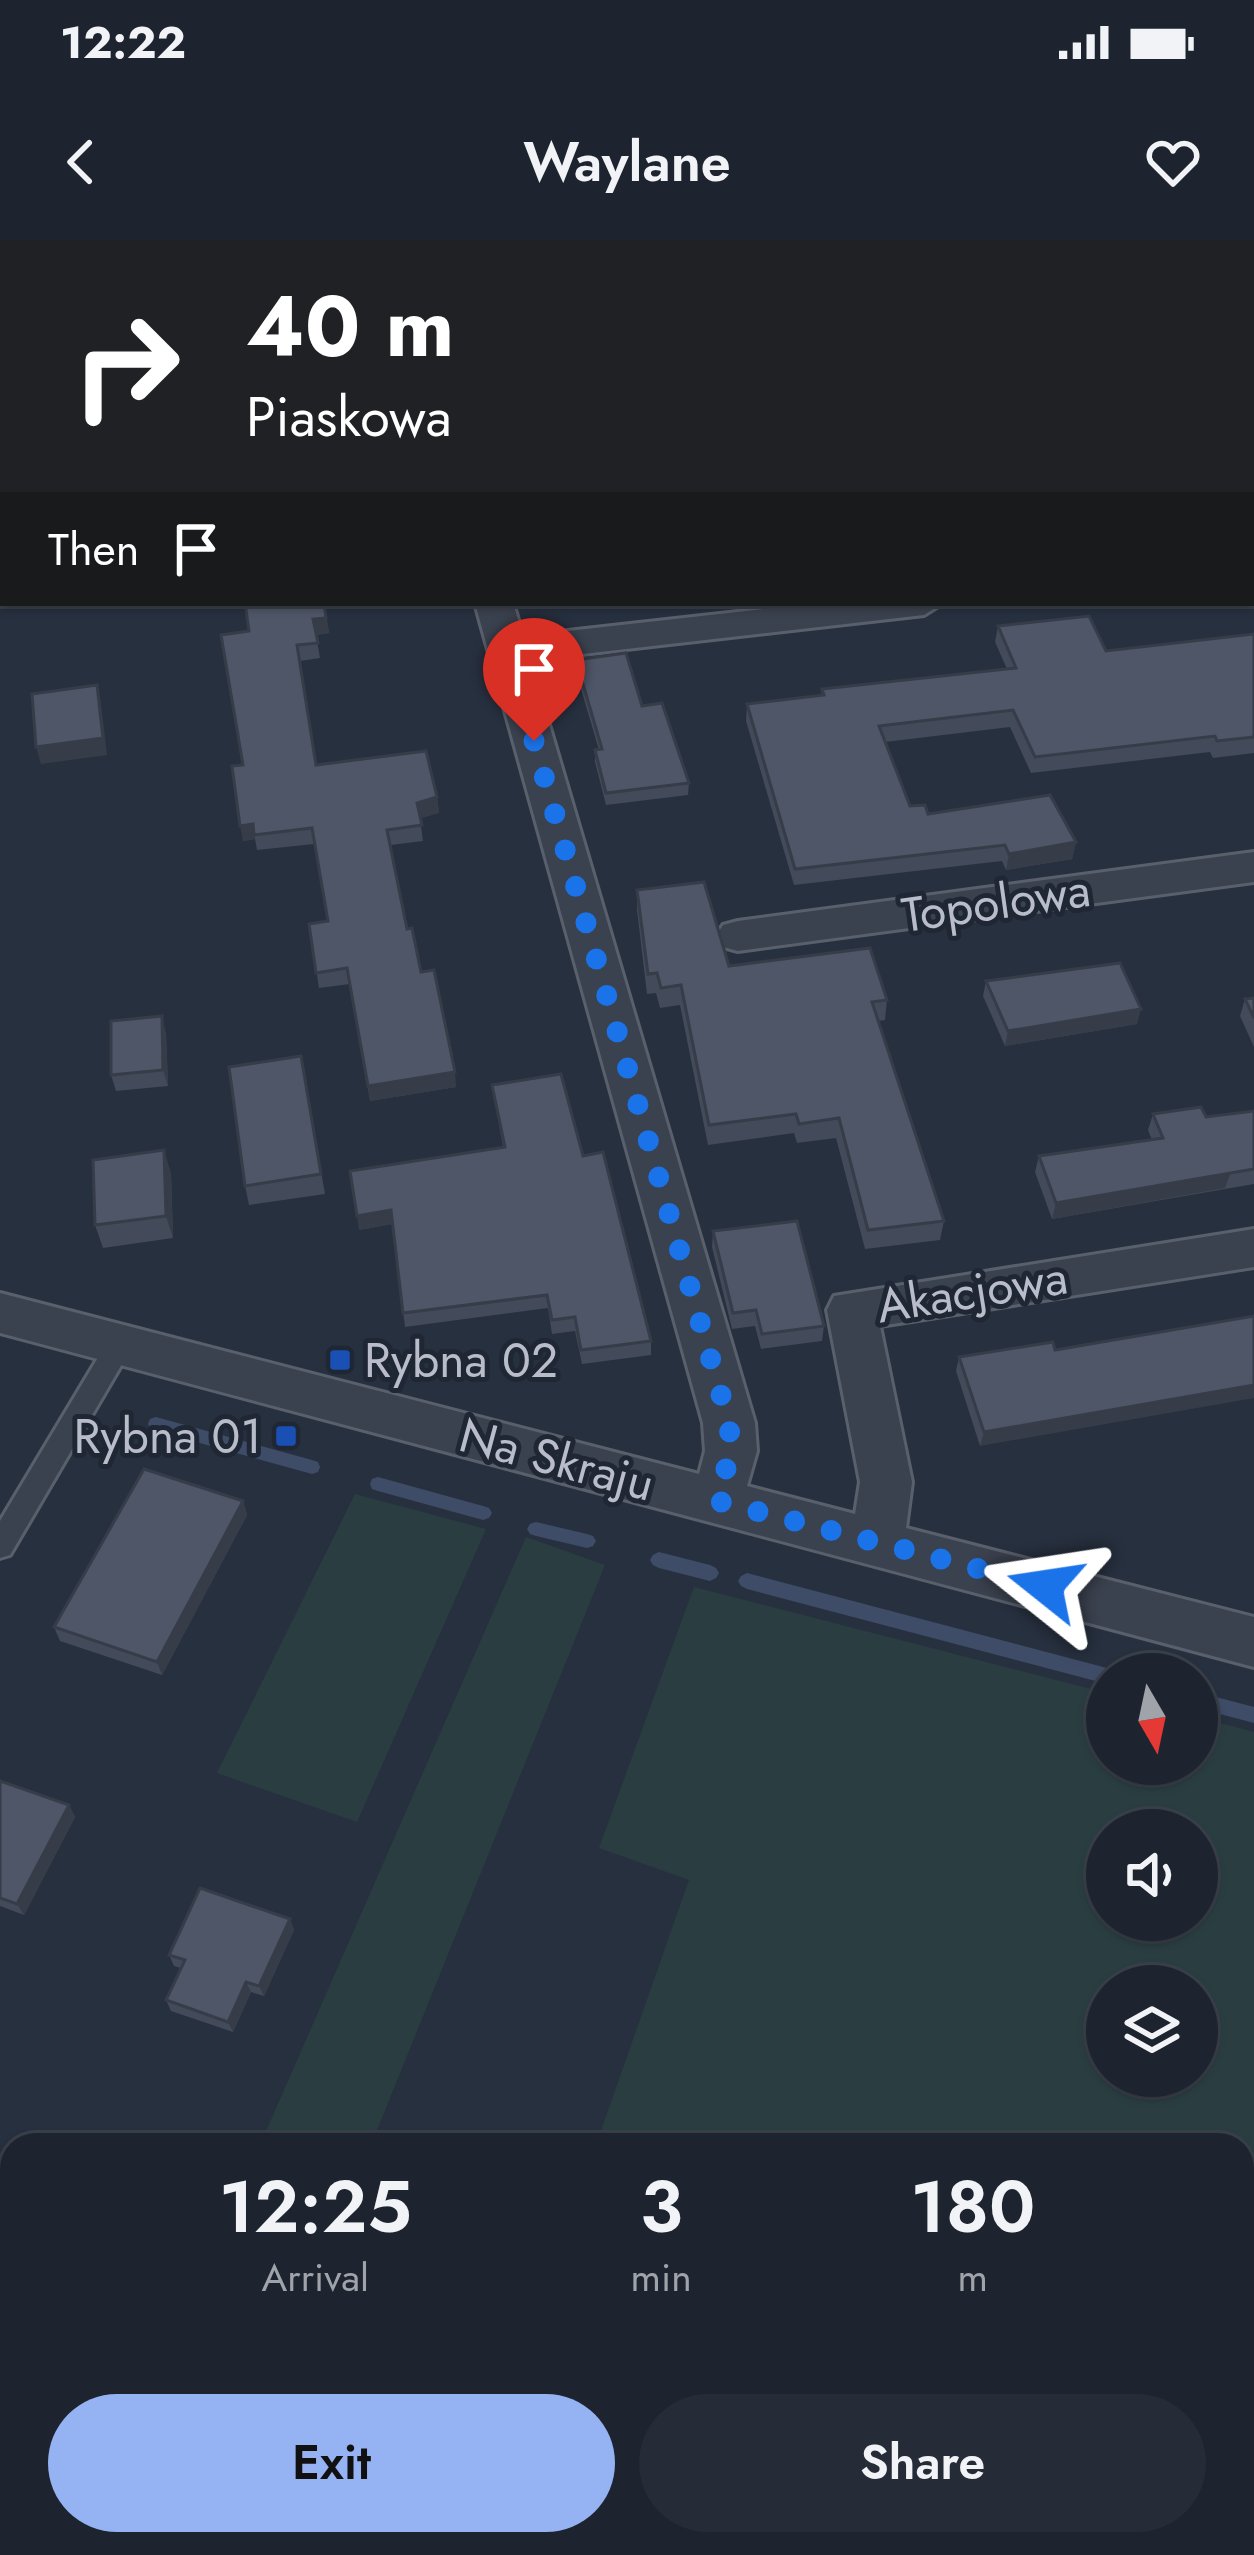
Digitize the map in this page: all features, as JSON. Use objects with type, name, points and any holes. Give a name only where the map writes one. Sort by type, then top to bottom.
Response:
[{"type":"street","points":[[495,606],[729,1423],[731,1451],[717,1501]]},
{"type":"street","points":[[508,650],[895,606]]},
{"type":"street","name":"Topolowa","points":[[738,936],[1254,867]]},
{"type":"street","name":"Akacjowa","points":[[878,1541],[886,1482],[852,1310],[1254,1248]]},
{"type":"street","name":"Na Skraju","points":[[0,1313],[1254,1642]]},
{"type":"lane","points":[[0,1546],[120,1345]]},
{"type":"green space","points":[[355,1494],[486,1529],[357,1822],[217,1773]]},
{"type":"green space","points":[[526,1537],[605,1565],[376,2133],[265,2133]]},
{"type":"green space","points":[[694,1587],[1086,1688],[1086,1785],[1218,1785],[1218,1723],[1254,1732],[1254,2133],[600,2133],[689,1880],[599,1848]]},
{"type":"building","points":[[245,606],[324,606],[326,618],[313,619],[318,643],[297,645],[316,765],[426,751],[437,797],[417,803],[422,825],[387,830],[407,929],[412,928],[421,972],[434,970],[455,1072],[368,1086],[347,968],[316,973],[309,924],[328,921],[312,828],[254,835],[253,824],[240,826],[232,766],[243,765],[221,635],[249,631]]},
{"type":"building","points":[[1089,616],[1106,651],[1254,634],[1254,737],[1217,741],[1215,736],[1035,757],[1013,710],[879,726],[910,806],[925,805],[928,814],[1050,795],[1076,842],[1009,854],[1005,845],[795,869],[747,704],[824,695],[822,689],[1016,668],[998,626]]},
{"type":"building","points":[[626,653],[642,706],[662,703],[689,783],[606,793],[595,750],[602,749],[576,660]]},
{"type":"building","points":[[97,685],[103,738],[36,747],[32,694]]},
{"type":"building","points":[[704,882],[729,966],[870,948],[887,1000],[872,1002],[944,1221],[868,1230],[839,1118],[799,1124],[796,1114],[709,1125],[681,985],[661,988],[657,973],[648,974],[637,890]]},
{"type":"building","points":[[1120,963],[1141,1009],[1008,1031],[986,981]]},
{"type":"building","points":[[162,1016],[163,1070],[111,1075],[111,1021]]},
{"type":"building","points":[[301,1056],[321,1174],[245,1186],[229,1067]]},
{"type":"building","points":[[561,1074],[583,1156],[603,1152],[651,1341],[581,1350],[575,1317],[552,1320],[547,1295],[403,1313],[391,1210],[357,1216],[350,1171],[505,1147],[492,1085]]},
{"type":"building","points":[[1201,1107],[1206,1117],[1254,1111],[1254,1169],[1056,1203],[1039,1156],[1163,1138],[1153,1114]]},
{"type":"building","points":[[164,1150],[166,1216],[95,1225],[93,1160]]},
{"type":"building","points":[[797,1221],[824,1326],[762,1334],[756,1310],[733,1313],[713,1231]]},
{"type":"building","points":[[1254,1316],[1254,1385],[984,1432],[959,1357],[1053,1342],[1055,1350]]},
{"type":"building","points":[[144,1469],[243,1501],[157,1662],[54,1627]]},
{"type":"building","points":[[0,1781],[69,1805],[17,1904],[0,1898]]},
{"type":"building","points":[[200,1888],[290,1919],[259,1986],[246,1982],[228,2022],[166,2000],[185,1960],[169,1955]]},
{"type":"waterway","points":[[156,1424],[312,1467]]},
{"type":"waterway","points":[[378,1484],[483,1513]]},
{"type":"waterway","points":[[536,1529],[587,1541]]},
{"type":"waterway","points":[[659,1560],[710,1573]]},
{"type":"waterway","points":[[747,1581],[1086,1670]]},
{"type":"waterway","points":[[1218,1706],[1254,1715]]},
{"type":"place","name":"Rybna 02","points":[[340,1360]]},
{"type":"place","name":"Rybna 01","points":[[286,1436]]},
{"type":"route","points":[[534,741],[729,1423],[731,1451],[717,1501],[1045,1586]]}]
